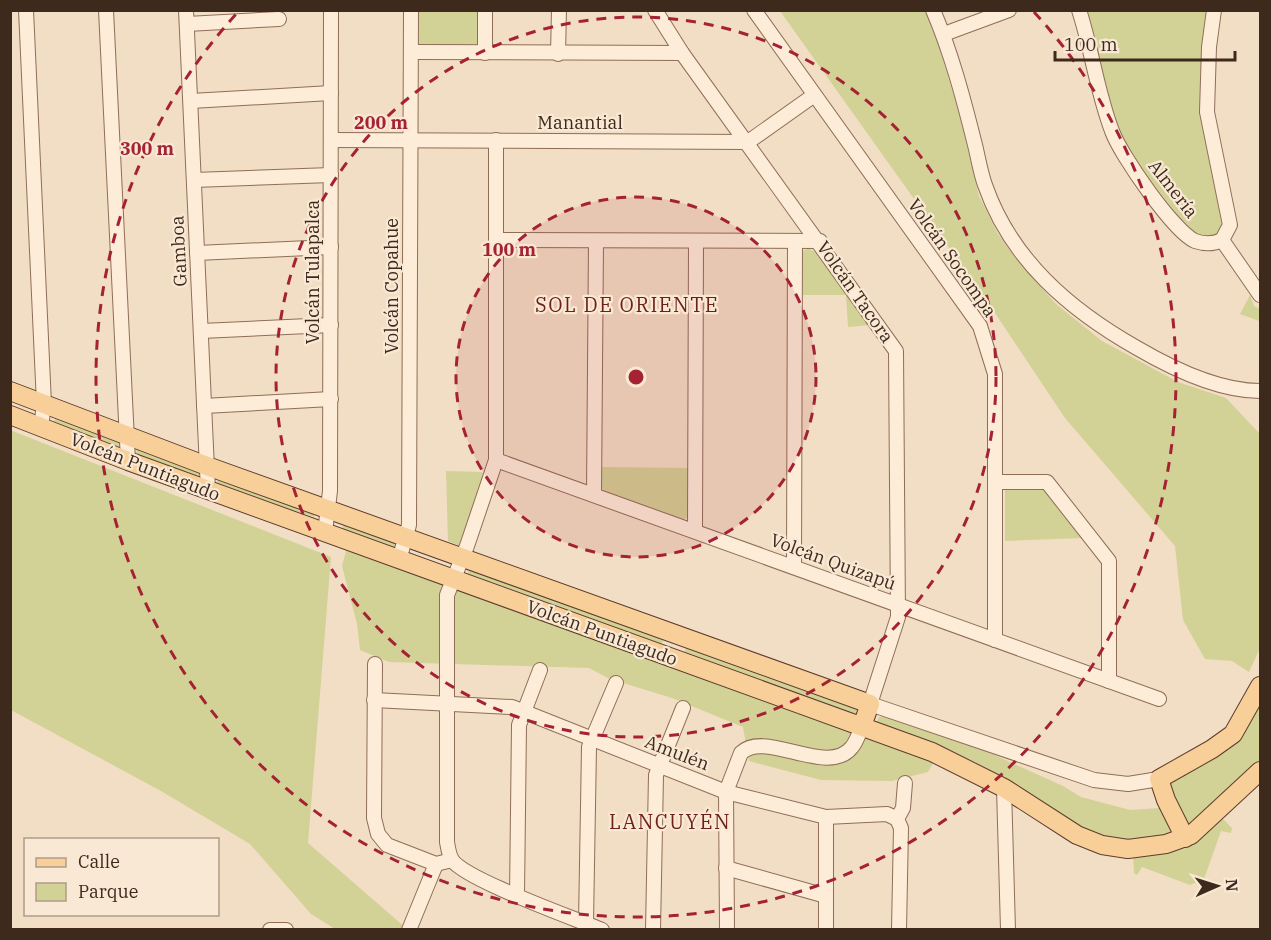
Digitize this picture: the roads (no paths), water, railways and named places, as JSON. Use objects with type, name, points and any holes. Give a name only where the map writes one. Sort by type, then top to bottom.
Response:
[{"type":"main road","name":"Volcán Puntiagudo","points":[[10,391],[207,466],[870,704]]},
{"type":"main road","name":"Volcán Puntiagudo","points":[[10,415],[208,491],[945,757],[1004,788],[1077,835],[1102,844],[1142,848],[1185,838],[1208,822],[1260,771]]},
{"type":"main road","points":[[669,657],[678,636]]},
{"type":"main road","name":"Volcán Puntiagudo","points":[[1159,779],[1212,749],[1233,734],[1260,686]]},
{"type":"main road","name":"Volcán Tacora","points":[[862,726],[870,704]]},
{"type":"main road","points":[[1159,779],[1166,800],[1185,838]]},
{"type":"street","points":[[26,10],[44,404],[41,427]]},
{"type":"street","points":[[106,10],[128,461]]},
{"type":"street","name":"Volcán Tulapalca","points":[[325,532],[329,509],[331,399],[331,10]]},
{"type":"street","name":"Volcán Copahue","points":[[399,560],[407,537],[411,10]]},
{"type":"street","points":[[485,10],[485,53]]},
{"type":"street","points":[[558,54],[559,10]]},
{"type":"street","name":"Volcán Tacora","points":[[655,10],[681,53],[820,241],[896,351],[898,605],[896,631],[870,704]]},
{"type":"street","name":"Volcán Socompa","points":[[754,10],[813,96],[980,326],[995,374],[995,640]]},
{"type":"street","points":[[933,10],[944,34],[984,183],[1003,225],[1038,274],[1093,321],[1146,353],[1220,385],[1260,391]]},
{"type":"street","points":[[944,34],[1010,10]]},
{"type":"street","name":"Almería","points":[[1079,10],[1111,130],[1123,154],[1186,235],[1203,243],[1222,240],[1229,230],[1230,220],[1219,181],[1207,107],[1209,47],[1214,10]]},
{"type":"street","points":[[187,17],[279,19]]},
{"type":"street","name":"Gamboa","points":[[187,17],[208,491]]},
{"type":"street","points":[[411,52],[681,53]]},
{"type":"street","points":[[190,101],[331,93]]},
{"type":"street","points":[[748,142],[813,96]]},
{"type":"street","name":"Manantial","points":[[331,140],[748,142]]},
{"type":"street","points":[[496,140],[495,460],[446,603],[447,842],[452,860],[463,869],[517,896],[602,930]]},
{"type":"street","points":[[194,180],[331,176]]},
{"type":"street","points":[[496,240],[696,243],[820,241]]},
{"type":"street","points":[[1222,240],[1260,296]]},
{"type":"street","points":[[594,495],[596,241]]},
{"type":"street","points":[[794,567],[795,242]]},
{"type":"street","points":[[695,531],[696,243]]},
{"type":"street","points":[[197,254],[331,248]]},
{"type":"street","points":[[201,331],[331,325]]},
{"type":"street","points":[[204,406],[331,399]]},
{"type":"street","name":"Volcán Quizapú","points":[[495,460],[1159,699]]},
{"type":"street","points":[[995,482],[1047,482],[1109,561],[1110,681]]},
{"type":"street","points":[[375,664],[374,818],[378,834],[387,845],[436,864],[452,860]]},
{"type":"street","points":[[517,896],[519,725],[540,670]]},
{"type":"street","points":[[586,923],[589,747],[616,683]]},
{"type":"street","name":"Amulén","points":[[374,700],[496,704],[524,711],[726,792],[826,817],[887,814],[897,819]]},
{"type":"street","name":"Volcán Puntiagudo","points":[[870,704],[1094,780],[1128,784],[1159,779]]},
{"type":"street","points":[[653,930],[656,775],[683,708]]},
{"type":"street","points":[[727,930],[726,792],[736,761],[747,749],[774,749],[837,757],[852,747],[862,726]]},
{"type":"street","points":[[899,930],[901,828],[897,819],[903,808],[905,783]]},
{"type":"street","points":[[1004,788],[1008,930]]},
{"type":"street","points":[[826,817],[826,930]]},
{"type":"street","points":[[409,930],[436,864]]},
{"type":"street","points":[[726,868],[826,896]]},
{"type":"street","points":[[270,930],[286,930]]},
{"type":"district","name":"SOL DE ORIENTE","points":[[627,305]]},
{"type":"district","name":"LANCUYÉN","points":[[670,822]]}]
